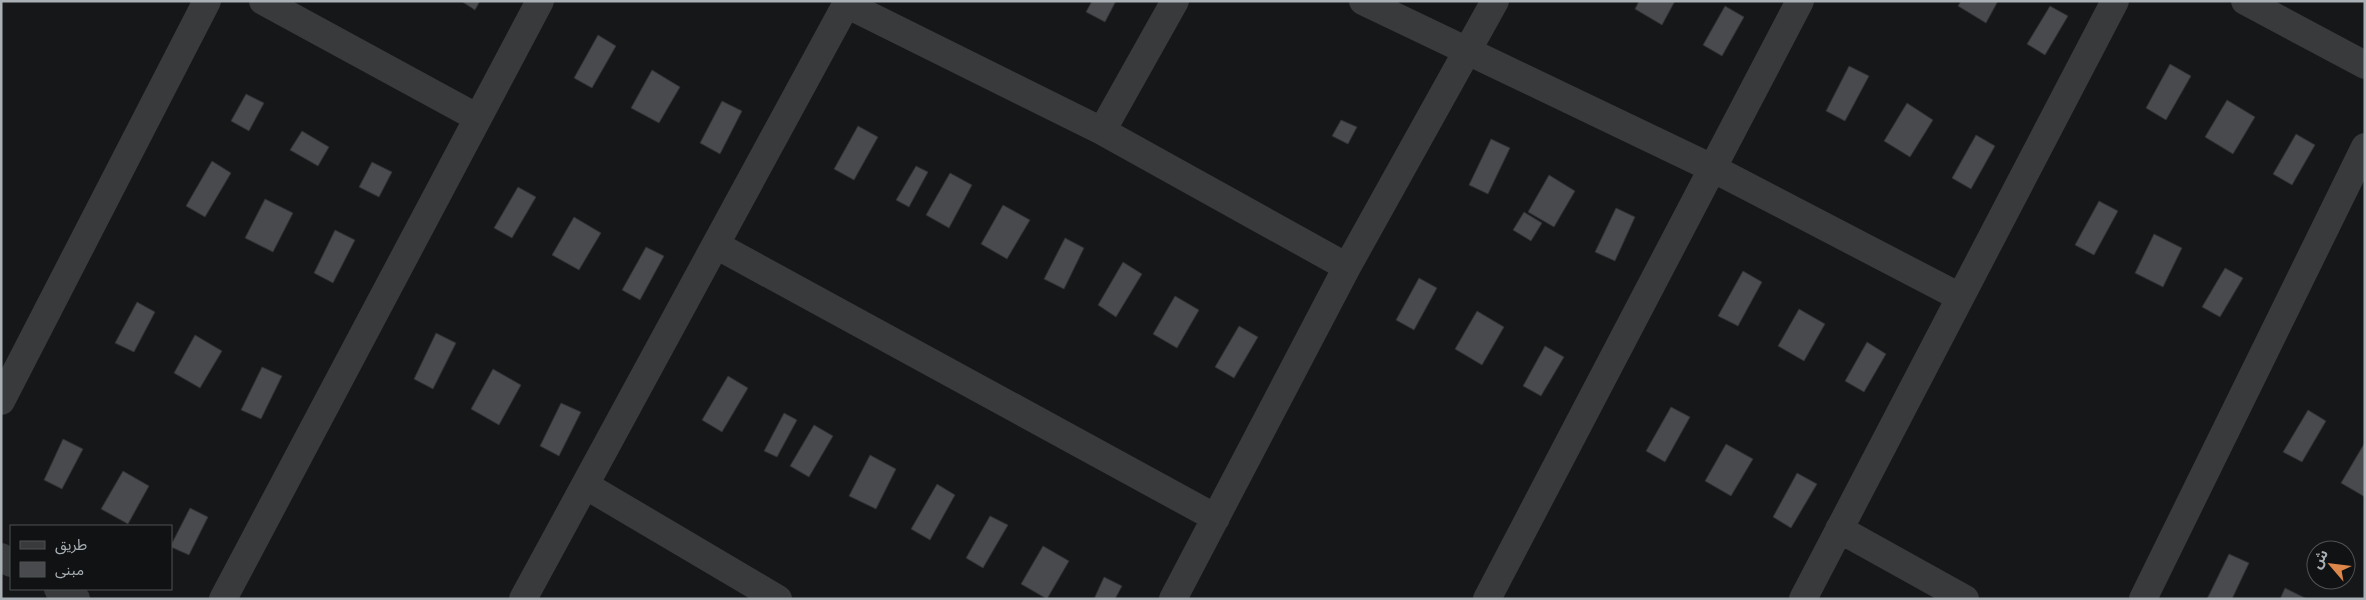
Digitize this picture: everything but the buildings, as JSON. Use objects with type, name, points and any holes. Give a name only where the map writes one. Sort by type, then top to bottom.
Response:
[{"type":"street","points":[[1,401],[207,1]]},
{"type":"street","points":[[263,1],[478,118]]},
{"type":"street","points":[[223,599],[540,1]]},
{"type":"street","points":[[1102,131],[1175,1]]},
{"type":"street","points":[[1363,1],[1714,169],[1960,297]]},
{"type":"street","points":[[1174,599],[1347,267],[1495,1]]},
{"type":"street","points":[[1487,599],[1714,169],[1800,1]]},
{"type":"street","points":[[1803,599],[2115,1]]},
{"type":"street","points":[[2245,1],[2365,65]]},
{"type":"street","points":[[523,599],[847,3],[1102,131],[1347,267]]},
{"type":"street","points":[[2142,599],[2365,147]]},
{"type":"street","points":[[716,245],[1216,518]]},
{"type":"street","points":[[585,485],[778,599]]},
{"type":"street","points":[[1840,529],[1965,599]]},
{"type":"street","points":[[60,590],[76,599]]}]
